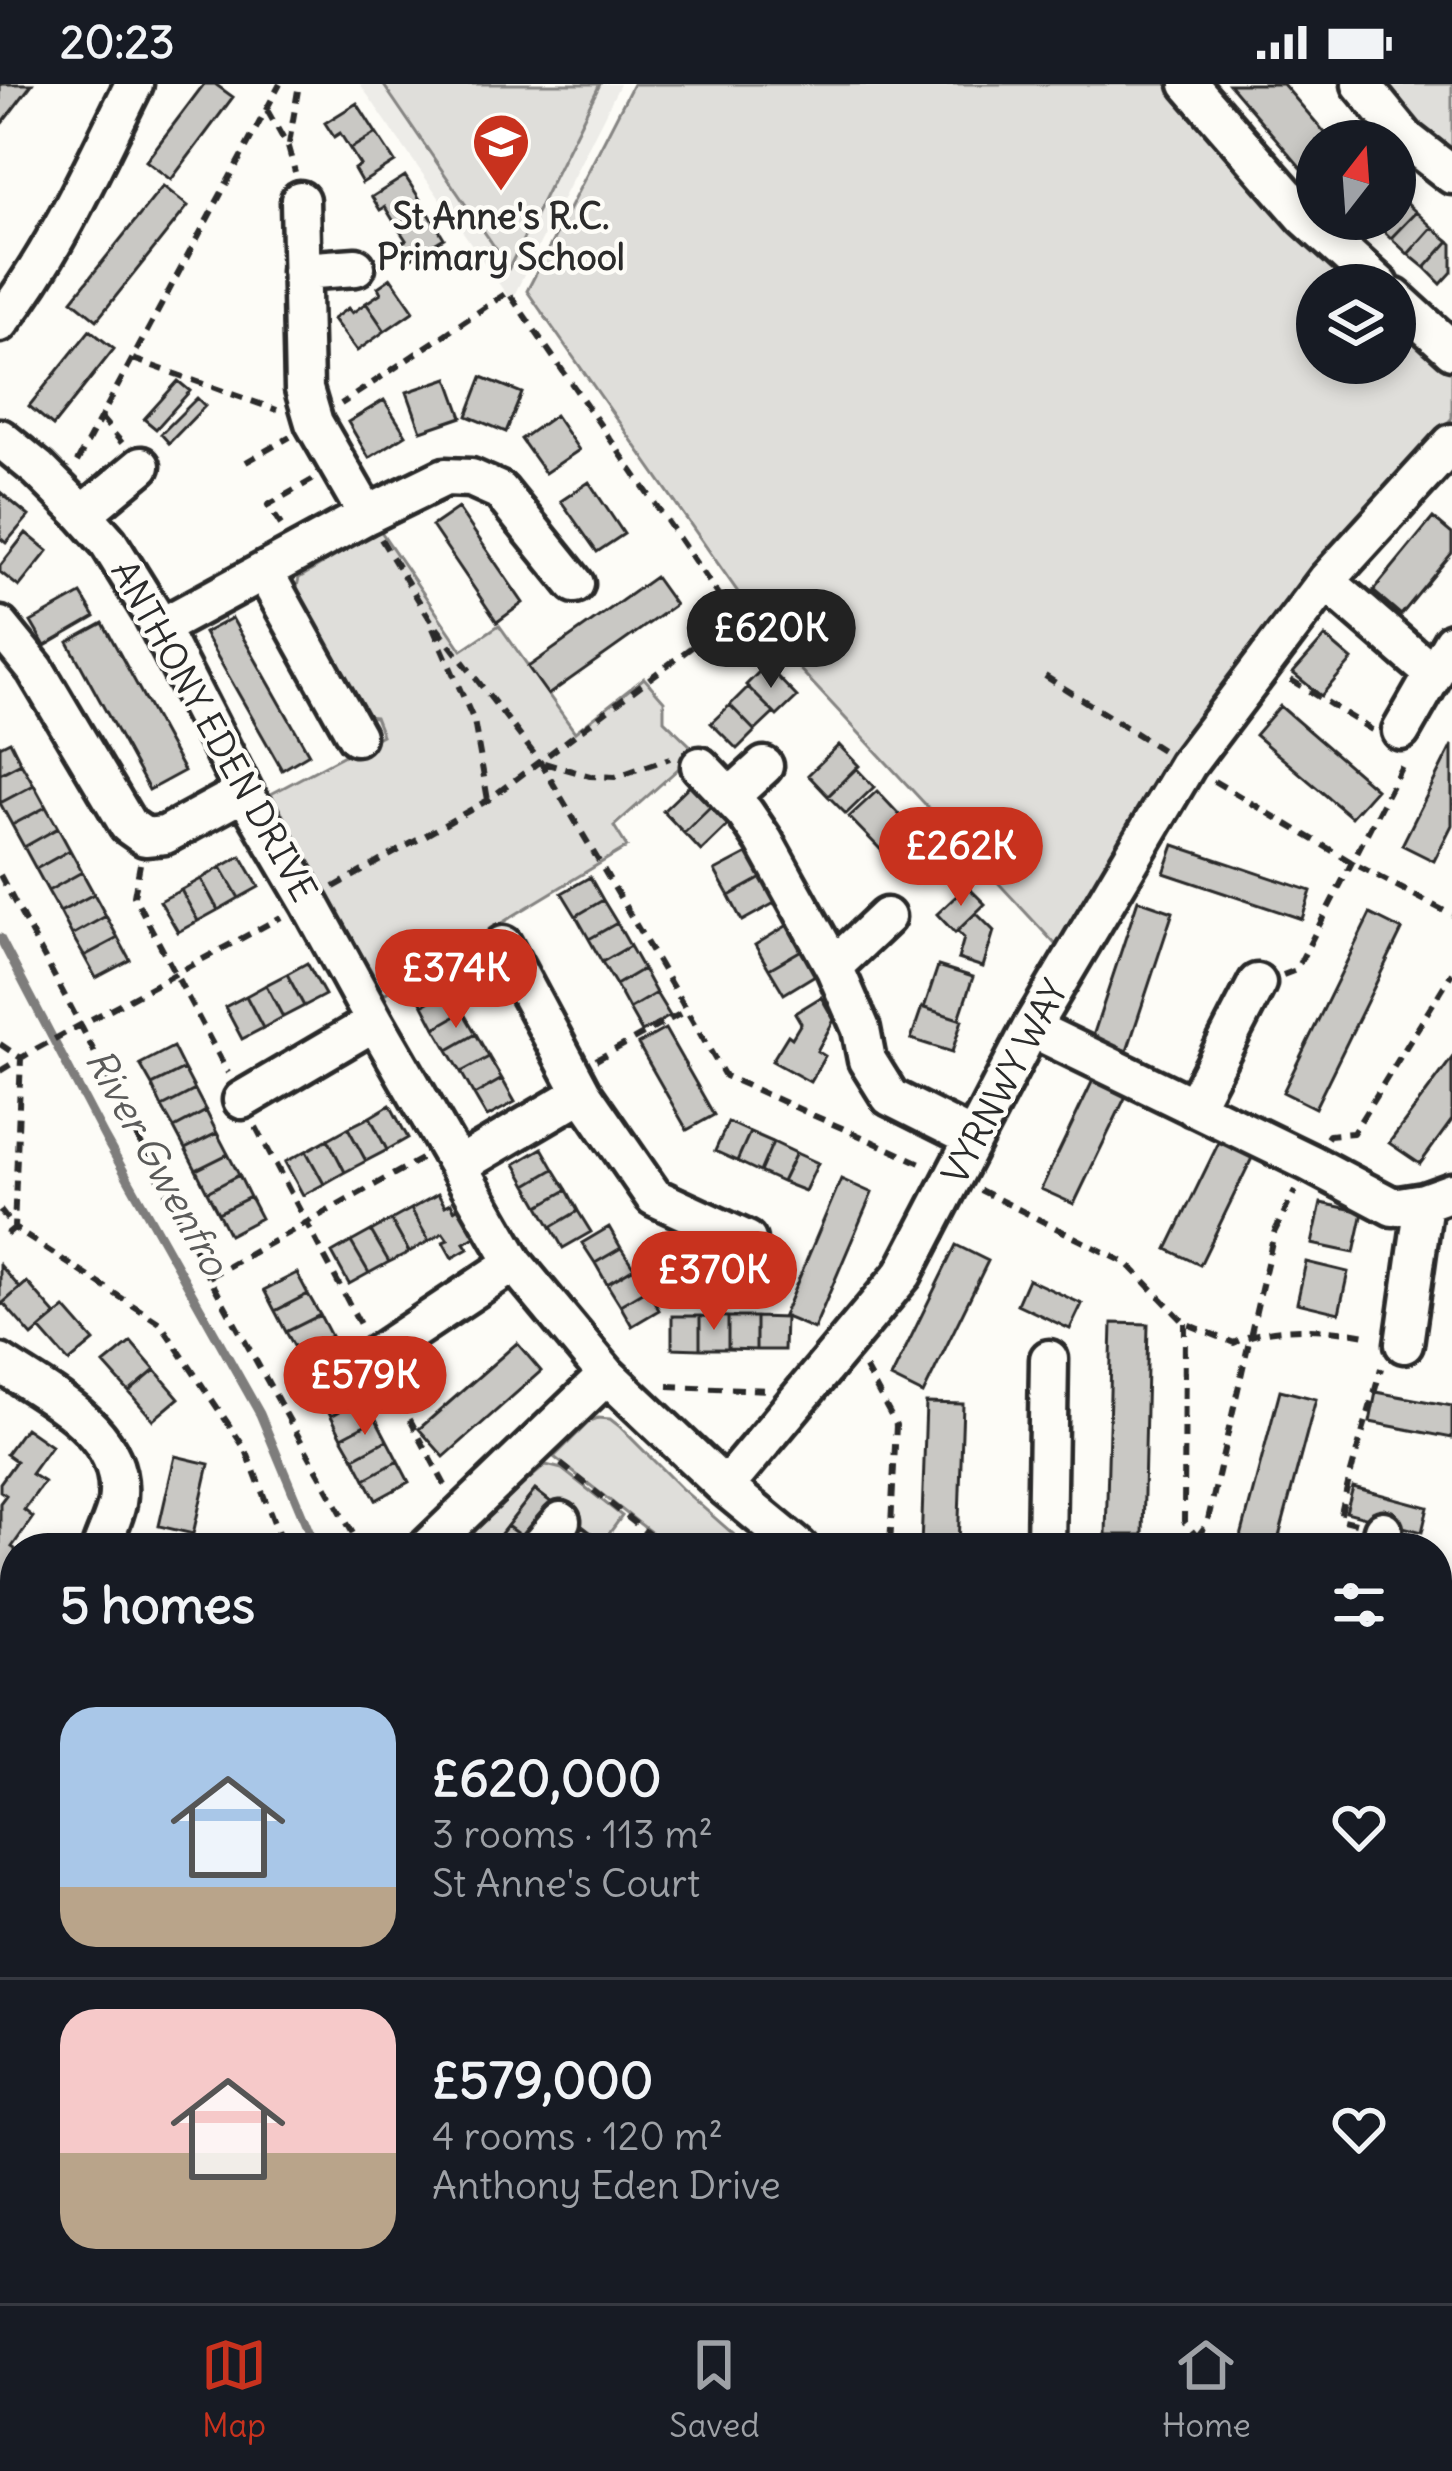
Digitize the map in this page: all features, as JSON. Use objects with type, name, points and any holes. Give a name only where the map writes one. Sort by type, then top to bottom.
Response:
[{"type":"street","points":[[0,323],[59,233],[134,84]]},
{"type":"street","points":[[1190,84],[1305,217],[1357,264]]},
{"type":"street","points":[[1361,84],[1406,140],[1452,175]]},
{"type":"street","points":[[300,200],[304,389],[314,423],[367,515]]},
{"type":"street","points":[[301,271],[356,267]]},
{"type":"street","points":[[1416,317],[1452,350]]},
{"type":"street","name":"ANTHONY EDEN DRIVE","points":[[0,438],[108,542],[161,628],[244,792],[514,1263],[612,1379],[725,1487],[781,1533]]},
{"type":"street","name":"VYRNWY WAY","points":[[725,1487],[903,1274],[1031,1028],[1187,765],[1326,581],[1452,443]]},
{"type":"street","points":[[72,503],[141,466]]},
{"type":"street","points":[[161,628],[445,477],[471,478],[500,491],[574,584]]},
{"type":"street","points":[[266,573],[356,736]]},
{"type":"street","points":[[1326,581],[1433,674]]},
{"type":"street","points":[[0,626],[35,668],[128,825],[145,837],[165,836],[244,792]]},
{"type":"street","points":[[1401,731],[1452,642]]},
{"type":"street","points":[[700,766],[745,813],[764,841],[834,966],[861,1029],[867,1060],[890,1097],[973,1138]]},
{"type":"street","points":[[730,797],[764,766]]},
{"type":"street","points":[[834,966],[886,917]]},
{"type":"street","points":[[503,945],[577,1083],[654,1197],[747,1240]]},
{"type":"street","points":[[1193,1106],[1257,983]]},
{"type":"street","points":[[242,1100],[375,1022]]},
{"type":"street","points":[[1031,1028],[1393,1207],[1438,1197],[1398,1342]]},
{"type":"street","points":[[451,1156],[577,1083]]},
{"type":"street","points":[[376,1355],[514,1263]]},
{"type":"street","points":[[1046,1533],[1049,1359]]},
{"type":"street","points":[[0,1364],[83,1420],[112,1460],[118,1480],[117,1504],[106,1533]]},
{"type":"street","points":[[445,1533],[534,1443],[612,1379]]},
{"type":"path","points":[[72,503],[133,359],[280,84]]},
{"type":"path","points":[[288,147],[299,84]]},
{"type":"path","points":[[267,110],[288,147],[300,200]]},
{"type":"path","points":[[246,462],[314,423],[508,292],[733,616],[541,763]]},
{"type":"path","points":[[133,359],[314,423]]},
{"type":"path","points":[[367,515],[430,619],[541,763],[725,1076],[954,1178],[1128,1264],[1185,1323],[1234,1343],[1251,1334],[1336,1329],[1398,1342],[1347,1484],[1340,1519],[1368,1533]]},
{"type":"path","points":[[430,619],[474,721],[488,800]]},
{"type":"path","points":[[1257,983],[1296,970],[1411,749],[1401,731],[1385,739],[1264,663]]},
{"type":"path","points":[[1045,676],[1353,863],[1452,914]]},
{"type":"path","points":[[541,763],[590,776],[615,777],[671,757],[700,766]]},
{"type":"path","points":[[145,837],[134,896],[460,1514]]},
{"type":"path","points":[[0,875],[209,1277],[353,1533]]},
{"type":"path","points":[[1200,1533],[1207,1524],[1274,1234],[1329,1135],[1353,1133],[1452,973]]},
{"type":"path","points":[[577,1083],[687,1010]]},
{"type":"path","points":[[0,1071],[62,1034]]},
{"type":"path","points":[[0,1044],[21,1058]]},
{"type":"path","points":[[0,1240],[14,1228],[21,1058]]},
{"type":"path","points":[[209,1277],[306,1223],[451,1156]]},
{"type":"path","points":[[0,1210],[14,1228],[160,1323],[246,1450],[278,1533]]},
{"type":"path","points":[[1185,1323],[1184,1521],[1194,1533]]},
{"type":"path","points":[[850,1338],[896,1425],[891,1533]]},
{"type":"path","points":[[612,1379],[805,1391]]},
{"type":"path","points":[[534,1443],[647,1533]]},
{"type":"shaded area","name":"St Anne's R.C. Primary School","points":[[360,84],[620,84],[511,301]]},
{"type":"shaded area","name":"St Anne's R.C. Primary School","points":[[383,84],[600,84],[509,268]]},
{"type":"shaded area","points":[[633,84],[1167,84],[1296,232],[1296,240],[1305,240],[1332,264],[1296,264],[1296,384],[1416,384],[1416,337],[1452,368],[1452,418],[1310,570],[1172,759],[1056,945],[768,635],[527,291]]},
{"type":"shaded area","points":[[1369,84],[1452,84],[1452,169],[1416,132],[1416,120],[1404,120]]},
{"type":"shaded area","points":[[380,530],[462,650],[499,625],[575,732],[644,678],[664,701],[664,720],[697,752],[614,826],[627,847],[384,994],[271,794],[382,735],[375,717],[349,715],[293,604],[299,578]]},
{"type":"shaded area","points":[[610,1419],[619,1426],[732,1533],[652,1533],[554,1457],[590,1421]]},
{"type":"shaded area","points":[[546,1465],[562,1469],[622,1516],[610,1533],[591,1533],[535,1490],[502,1533],[474,1533],[479,1521]]},
{"type":"building","points":[[0,84],[32,84],[0,126]]},
{"type":"building","points":[[204,84],[215,84],[233,97],[171,180],[146,161]]},
{"type":"building","points":[[1229,84],[1283,84],[1314,120],[1296,120],[1296,162]]},
{"type":"building","points":[[357,103],[376,133],[350,149],[340,133],[334,137],[325,123]]},
{"type":"building","points":[[376,133],[395,162],[362,183],[354,169],[360,165],[350,149]]},
{"type":"building","points":[[405,176],[425,207],[396,225],[372,197]]},
{"type":"building","points":[[163,186],[188,206],[97,320],[72,300]]},
{"type":"building","points":[[425,207],[444,238],[410,259],[396,225]]},
{"type":"building","points":[[1416,212],[1432,227],[1408,254],[1393,240],[1416,240]]},
{"type":"building","points":[[1432,227],[1449,241],[1425,268],[1408,254]]},
{"type":"building","points":[[1449,241],[1452,272],[1441,284],[1425,268]]},
{"type":"building","points":[[391,278],[414,311],[385,331],[366,303]]},
{"type":"building","points":[[366,303],[385,331],[357,351],[333,319]]},
{"type":"building","points":[[90,330],[114,349],[53,426],[29,406]]},
{"type":"building","points":[[482,377],[522,393],[506,432],[467,416]]},
{"type":"building","points":[[448,378],[462,417],[421,431],[407,392]]},
{"type":"building","points":[[178,381],[190,391],[156,429],[144,419]]},
{"type":"building","points":[[197,398],[205,406],[169,443],[161,434]]},
{"type":"building","points":[[384,400],[406,435],[369,458],[348,422]]},
{"type":"building","points":[[555,415],[579,450],[545,473],[521,439]]},
{"type":"building","points":[[589,482],[624,534],[597,552],[561,501]]},
{"type":"building","points":[[0,492],[29,516],[6,543],[0,538]]},
{"type":"building","points":[[458,508],[523,603],[497,622],[432,526]]},
{"type":"building","points":[[1433,518],[1452,534],[1452,553],[1401,615],[1373,591]]},
{"type":"building","points":[[26,533],[48,551],[19,587],[0,572],[0,566]]},
{"type":"building","points":[[655,577],[675,605],[548,695],[528,667]]},
{"type":"building","points":[[81,594],[95,617],[45,646],[31,622]]},
{"type":"building","points":[[232,618],[309,754],[282,770],[204,633]]},
{"type":"building","points":[[103,623],[184,771],[149,790],[68,642]]},
{"type":"building","points":[[1325,637],[1352,660],[1321,696],[1293,673]]},
{"type":"building","points":[[766,665],[797,697],[777,716],[746,685]]},
{"type":"building","points":[[748,687],[774,713],[755,731],[730,705]]},
{"type":"building","points":[[730,705],[755,731],[737,749],[711,723]]},
{"type":"building","points":[[1280,706],[1376,789],[1351,817],[1255,735]]},
{"type":"building","points":[[10,741],[21,763],[0,774],[0,746]]},
{"type":"building","points":[[839,745],[859,766],[828,796],[808,775]]},
{"type":"building","points":[[1452,745],[1452,825],[1434,861],[1402,845]]},
{"type":"building","points":[[21,763],[34,785],[0,803],[0,774]]},
{"type":"building","points":[[856,768],[874,787],[846,814],[828,796]]},
{"type":"building","points":[[693,782],[714,803],[684,833],[663,811]]},
{"type":"building","points":[[34,785],[46,807],[12,825],[0,803]]},
{"type":"building","points":[[877,791],[908,824],[880,849],[849,817]]},
{"type":"building","points":[[712,806],[729,824],[701,851],[684,833]]},
{"type":"building","points":[[46,807],[58,828],[24,847],[12,825]]},
{"type":"building","points":[[908,824],[938,856],[910,882],[880,849]]},
{"type":"building","points":[[58,828],[70,850],[36,869],[24,847]]},
{"type":"building","points":[[1174,845],[1311,891],[1302,919],[1164,873]]},
{"type":"building","points":[[70,850],[82,872],[48,891],[36,869]]},
{"type":"building","points":[[753,851],[767,875],[729,896],[715,871]]},
{"type":"building","points":[[241,856],[259,887],[239,898],[221,867]]},
{"type":"building","points":[[221,867],[239,898],[218,910],[201,879]]},
{"type":"building","points":[[82,872],[94,894],[60,912],[48,891]]},
{"type":"building","points":[[767,875],[780,900],[742,921],[729,896]]},
{"type":"building","points":[[590,877],[603,900],[576,916],[562,893]]},
{"type":"building","points":[[201,879],[218,910],[198,921],[181,890]]},
{"type":"building","points":[[967,886],[985,904],[955,933],[937,914]]},
{"type":"building","points":[[181,890],[198,921],[178,932],[160,901]]},
{"type":"building","points":[[94,894],[106,916],[72,935],[60,912]]},
{"type":"building","points":[[603,900],[617,923],[589,939],[576,916]]},
{"type":"building","points":[[1138,900],[1173,912],[1127,1051],[1092,1039]]},
{"type":"building","points":[[976,913],[994,931],[983,967],[958,959],[964,938],[957,931]]},
{"type":"building","points":[[1370,914],[1402,930],[1315,1108],[1283,1092]]},
{"type":"building","points":[[106,916],[118,938],[84,956],[72,935]]},
{"type":"building","points":[[617,923],[630,946],[602,962],[589,939]]},
{"type":"building","points":[[791,923],[805,948],[769,969],[755,945]]},
{"type":"building","points":[[118,938],[130,960],[96,978],[84,956]]},
{"type":"building","points":[[630,946],[643,969],[616,985],[602,962]]},
{"type":"building","points":[[805,948],[820,972],[784,994],[769,969]]},
{"type":"building","points":[[307,963],[325,995],[304,1006],[287,974]]},
{"type":"building","points":[[938,966],[973,977],[959,1019],[924,1008]]},
{"type":"building","points":[[438,967],[450,989],[423,1005],[410,983]]},
{"type":"building","points":[[643,969],[656,993],[629,1009],[616,985]]},
{"type":"building","points":[[287,974],[304,1006],[283,1017],[266,985]]},
{"type":"building","points":[[266,985],[283,1017],[263,1028],[246,996]]},
{"type":"building","points":[[450,989],[463,1012],[435,1028],[423,1005]]},
{"type":"building","points":[[656,993],[670,1016],[642,1032],[629,1009]]},
{"type":"building","points":[[246,996],[263,1028],[242,1039],[225,1007]]},
{"type":"building","points":[[821,997],[834,1020],[817,1051],[825,1056],[810,1082],[772,1061],[801,1023],[795,1013]]},
{"type":"building","points":[[922,1007],[962,1020],[952,1052],[911,1039]]},
{"type":"building","points":[[463,1012],[476,1034],[448,1050],[435,1028]]},
{"type":"building","points":[[665,1029],[714,1115],[687,1130],[638,1044]]},
{"type":"building","points":[[476,1034],[489,1057],[461,1072],[448,1050]]},
{"type":"building","points":[[173,1047],[184,1069],[152,1085],[140,1064]]},
{"type":"building","points":[[489,1057],[502,1079],[474,1095],[461,1072]]},
{"type":"building","points":[[1452,1058],[1452,1120],[1420,1164],[1389,1143]]},
{"type":"building","points":[[184,1069],[195,1090],[162,1107],[152,1085]]},
{"type":"building","points":[[502,1079],[515,1102],[487,1117],[474,1095]]},
{"type":"building","points":[[1093,1080],[1126,1096],[1074,1204],[1041,1189]]},
{"type":"building","points":[[195,1090],[206,1111],[174,1128],[162,1107]]},
{"type":"building","points":[[390,1105],[408,1138],[387,1150],[370,1117]]},
{"type":"building","points":[[206,1111],[217,1133],[185,1149],[174,1128]]},
{"type":"building","points":[[370,1117],[387,1150],[366,1161],[348,1128]]},
{"type":"building","points":[[728,1122],[750,1132],[737,1161],[715,1151]]},
{"type":"building","points":[[348,1128],[366,1161],[345,1172],[328,1139]]},
{"type":"building","points":[[750,1132],[773,1142],[760,1172],[737,1161]]},
{"type":"building","points":[[217,1133],[228,1154],[196,1170],[185,1149]]},
{"type":"building","points":[[328,1139],[345,1172],[324,1184],[306,1151]]},
{"type":"building","points":[[1220,1140],[1253,1156],[1200,1265],[1167,1249]]},
{"type":"building","points":[[773,1142],[796,1153],[782,1182],[760,1172]]},
{"type":"building","points":[[542,1148],[554,1169],[527,1185],[515,1164]]},
{"type":"building","points":[[306,1151],[324,1184],[303,1195],[285,1162]]},
{"type":"building","points":[[796,1153],[818,1163],[805,1191],[782,1182]]},
{"type":"building","points":[[228,1154],[239,1175],[207,1192],[196,1170]]},
{"type":"building","points":[[554,1169],[567,1190],[539,1206],[527,1185]]},
{"type":"building","points":[[239,1175],[250,1197],[218,1213],[207,1192]]},
{"type":"building","points":[[841,1179],[872,1193],[814,1329],[783,1316]]},
{"type":"building","points":[[567,1190],[578,1211],[551,1227],[539,1206]]},
{"type":"building","points":[[438,1194],[445,1206],[451,1203],[454,1210],[460,1206],[477,1236],[464,1243],[468,1249],[452,1258],[443,1233],[429,1241],[411,1209]]},
{"type":"building","points":[[250,1197],[261,1218],[229,1235],[218,1213]]},
{"type":"building","points":[[1321,1203],[1363,1212],[1354,1253],[1312,1244]]},
{"type":"building","points":[[411,1209],[429,1241],[409,1252],[391,1220]]},
{"type":"building","points":[[578,1211],[591,1232],[563,1248],[551,1227]]},
{"type":"building","points":[[391,1220],[409,1252],[389,1262],[371,1231]]},
{"type":"building","points":[[609,1227],[621,1248],[595,1263],[582,1243]]},
{"type":"building","points":[[371,1231],[389,1262],[369,1273],[351,1242]]},
{"type":"building","points":[[351,1242],[369,1273],[349,1284],[332,1253]]},
{"type":"building","points":[[956,1245],[988,1261],[923,1394],[891,1378]]},
{"type":"building","points":[[621,1248],[634,1268],[607,1284],[595,1263]]},
{"type":"building","points":[[1306,1262],[1348,1272],[1339,1313],[1297,1303]]},
{"type":"building","points":[[0,1265],[20,1288],[0,1306]]},
{"type":"building","points":[[634,1268],[647,1289],[620,1305],[607,1284]]},
{"type":"building","points":[[297,1273],[308,1294],[275,1311],[264,1290]]},
{"type":"building","points":[[1028,1279],[1082,1304],[1070,1329],[1017,1304]]},
{"type":"building","points":[[27,1282],[56,1315],[32,1336],[3,1303]]},
{"type":"building","points":[[647,1289],[659,1310],[632,1326],[620,1305]]},
{"type":"building","points":[[308,1294],[320,1315],[286,1332],[275,1311]]},
{"type":"building","points":[[65,1308],[94,1341],[69,1362],[40,1329]]},
{"type":"building","points":[[320,1315],[331,1336],[298,1353],[286,1332]]},
{"type":"building","points":[[672,1316],[700,1316],[700,1349],[672,1348]]},
{"type":"building","points":[[700,1316],[728,1317],[728,1349],[700,1349]]},
{"type":"building","points":[[728,1317],[756,1317],[756,1350],[728,1349]]},
{"type":"building","points":[[756,1317],[785,1318],[784,1350],[756,1350]]},
{"type":"building","points":[[1112,1323],[1148,1324],[1143,1533],[1106,1533]]},
{"type":"building","points":[[331,1336],[342,1357],[309,1374],[298,1353]]},
{"type":"building","points":[[131,1342],[155,1370],[129,1392],[104,1364]]},
{"type":"building","points":[[517,1343],[541,1371],[444,1457],[419,1429]]},
{"type":"building","points":[[342,1357],[353,1377],[320,1395],[309,1374]]},
{"type":"building","points":[[155,1370],[179,1398],[153,1420],[129,1392]]},
{"type":"building","points":[[353,1377],[364,1398],[331,1416],[320,1395]]},
{"type":"building","points":[[1280,1390],[1316,1399],[1280,1533],[1242,1533]]},
{"type":"building","points":[[1376,1392],[1452,1406],[1452,1438],[1370,1422]]},
{"type":"building","points":[[364,1398],[376,1419],[342,1437],[331,1416]]},
{"type":"building","points":[[926,1403],[963,1404],[959,1533],[922,1533]]},
{"type":"building","points":[[376,1419],[387,1440],[354,1458],[342,1437]]},
{"type":"building","points":[[25,1428],[51,1446],[31,1474],[44,1482],[24,1510],[33,1517],[22,1533],[0,1533],[0,1503],[6,1495],[0,1483],[16,1461],[6,1454]]},
{"type":"building","points":[[387,1440],[398,1461],[365,1479],[354,1458]]},
{"type":"building","points":[[175,1456],[209,1464],[193,1533],[159,1526]]},
{"type":"building","points":[[398,1461],[409,1482],[376,1500],[365,1479]]},
{"type":"building","points":[[1353,1487],[1428,1507],[1422,1532],[1346,1512]]},
{"type":"building","points":[[535,1490],[556,1506],[535,1533],[516,1533],[507,1526]]},
{"type":"waterway","name":"River Gwenfro","points":[[0,938],[105,1138],[260,1414],[310,1533]]},
{"type":"place","name":"St Anne's R.C. Primary School","points":[[501,193]]}]
